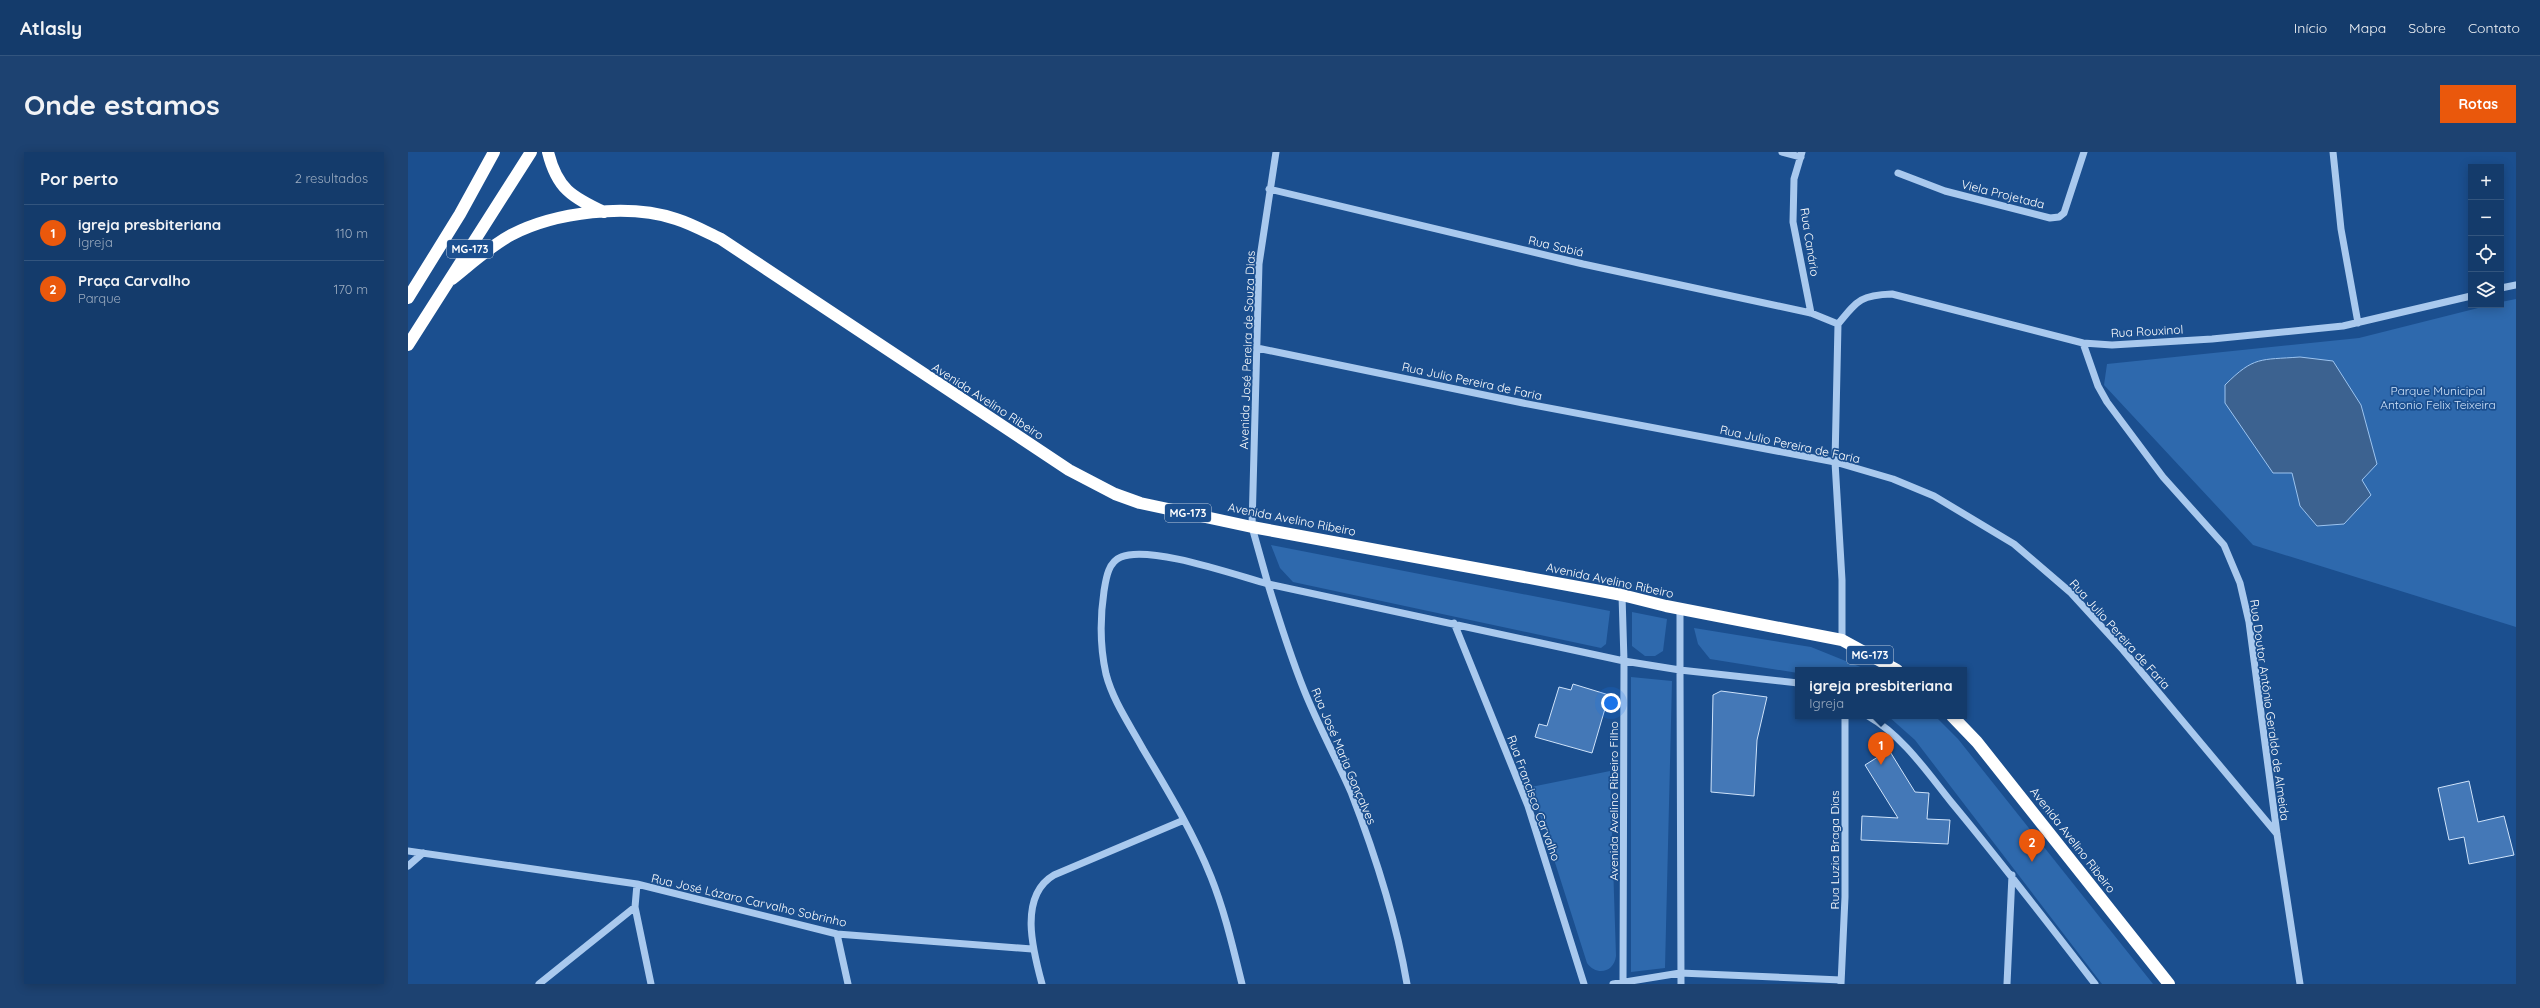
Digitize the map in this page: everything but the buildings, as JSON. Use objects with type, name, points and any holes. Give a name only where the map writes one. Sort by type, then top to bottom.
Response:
[{"type":"highway","name":"MG-173","points":[[408,298],[460,214],[494,152]]},
{"type":"highway","name":"MG-173","points":[[408,345],[452,279],[531,152]]},
{"type":"highway","name":"MG-173","points":[[548,152],[557,178],[564,188],[574,198],[604,212]]},
{"type":"highway","name":"MG-173","points":[[452,279],[494,245],[531,226],[559,218],[604,212]]},
{"type":"highway","name":"Avenida Avelino Ribeiro","points":[[604,212],[651,213],[676,219],[721,239],[1069,470],[1115,494],[1140,503],[1252,527],[1622,595],[1680,609],[1842,640],[1892,667]]},
{"type":"highway","name":"Avenida Avelino Ribeiro","points":[[1955,719],[1978,742],[2169,984]]},
{"type":"street","name":"Avenida José Pereira de Souza Dias","points":[[1252,527],[1259,264],[1269,189],[1276,152]]},
{"type":"street","points":[[1782,152],[1802,154]]},
{"type":"street","name":"Viela Projetada","points":[[1898,173],[1945,191],[2050,218],[2059,217],[2064,213],[2084,152]]},
{"type":"street","points":[[2333,152],[2341,229],[2358,323]]},
{"type":"street","name":"Rua Canário","points":[[1802,154],[1794,179],[1793,222],[1811,313]]},
{"type":"street","name":"Rua Sabiá","points":[[1269,189],[1583,264],[1811,313],[1838,324]]},
{"type":"street","points":[[2504,287],[2516,285]]},
{"type":"street","name":"Rua Rouxinol","points":[[1838,324],[1857,301],[1874,294],[1892,294],[2083,343],[2147,344],[2336,327],[2468,297]]},
{"type":"street","points":[[1838,324],[1835,462],[1842,580],[1842,640]]},
{"type":"street","name":"Rua Doutor Antônio Geraldo de Almeida","points":[[2083,343],[2098,386],[2107,402],[2163,477],[2224,545],[2240,583],[2249,622],[2277,834],[2300,984]]},
{"type":"street","name":"Rua Julio Pereira de Faria","points":[[1257,348],[1524,403],[1835,462],[1893,479],[1934,496],[2014,544],[2070,592],[2123,650],[2277,834]]},
{"type":"street","points":[[1252,527],[1268,584]]},
{"type":"street","points":[[1242,984],[1228,927],[1211,877],[1184,820],[1127,721],[1106,675],[1102,649],[1101,613],[1109,569],[1120,557],[1133,554],[1154,554],[1268,584],[1454,623],[1624,661],[1680,670],[1795,683]]},
{"type":"street","name":"Rua José Maria Gonçalves","points":[[1268,584],[1290,652],[1351,793],[1366,835],[1401,946],[1407,984]]},
{"type":"street","name":"Avenida Avelino Ribeiro Filho","points":[[1622,595],[1624,661],[1623,983]]},
{"type":"street","points":[[1680,609],[1681,984]]},
{"type":"street","name":"Rua Francisco Carvalho","points":[[1454,623],[1528,806],[1584,984]]},
{"type":"street","name":"Rua Luzia Braga Dias","points":[[1841,982],[1845,897],[1845,719]]},
{"type":"street","points":[[1874,719],[1879,722],[1902,743],[2012,875],[2095,984]]},
{"type":"street","points":[[1042,984],[1032,949],[1035,896],[1046,880],[1184,820]]},
{"type":"street","name":"Rua José Lázaro Carvalho Sobrinho","points":[[408,851],[637,884],[837,934],[1032,949]]},
{"type":"street","points":[[408,866],[423,853]]},
{"type":"street","points":[[2006,984],[2012,875]]},
{"type":"street","points":[[637,884],[635,907],[651,984]]},
{"type":"street","points":[[538,984],[635,907]]},
{"type":"street","points":[[837,934],[848,984]]},
{"type":"street","points":[[1613,984],[1680,973],[1841,982]]},
{"type":"green space","name":"Parque Municipal Antonio Felix Teixeira","points":[[2516,299],[2516,627],[2253,545],[2104,385],[2107,364],[2359,338],[2478,308],[2504,308],[2504,301]],"holes":[[[2292,472],[2317,526],[2300,506]]]},
{"type":"green space","points":[[1271,545],[1610,611],[1606,644],[1601,648],[1293,582],[1280,568]]},
{"type":"green space","points":[[1632,612],[1667,619],[1663,651],[1655,656],[1645,656],[1632,646]]},
{"type":"green space","points":[[1694,628],[1811,647],[1861,667],[1795,667],[1795,673],[1710,659],[1698,644]]},
{"type":"green space","points":[[1631,677],[1672,681],[1665,968],[1631,972]]},
{"type":"green space","points":[[1891,719],[1938,719],[1958,739],[2153,984],[2102,984],[1915,740]]},
{"type":"green space","points":[[1610,771],[1616,956],[1615,962],[1612,966],[1604,971],[1600,971],[1595,970],[1587,963],[1531,787]]},
{"type":"shaded area","points":[[2300,357],[2333,361],[2361,405],[2377,464],[2362,480],[2371,495],[2344,524],[2317,526],[2300,506],[2292,473],[2273,473],[2225,403],[2225,385],[2251,364],[2258,361]]},
{"type":"place","name":"igreja presbiteriana","points":[[1881,765]]},
{"type":"place","name":"Praça Carvalho","points":[[2032,862]]}]
